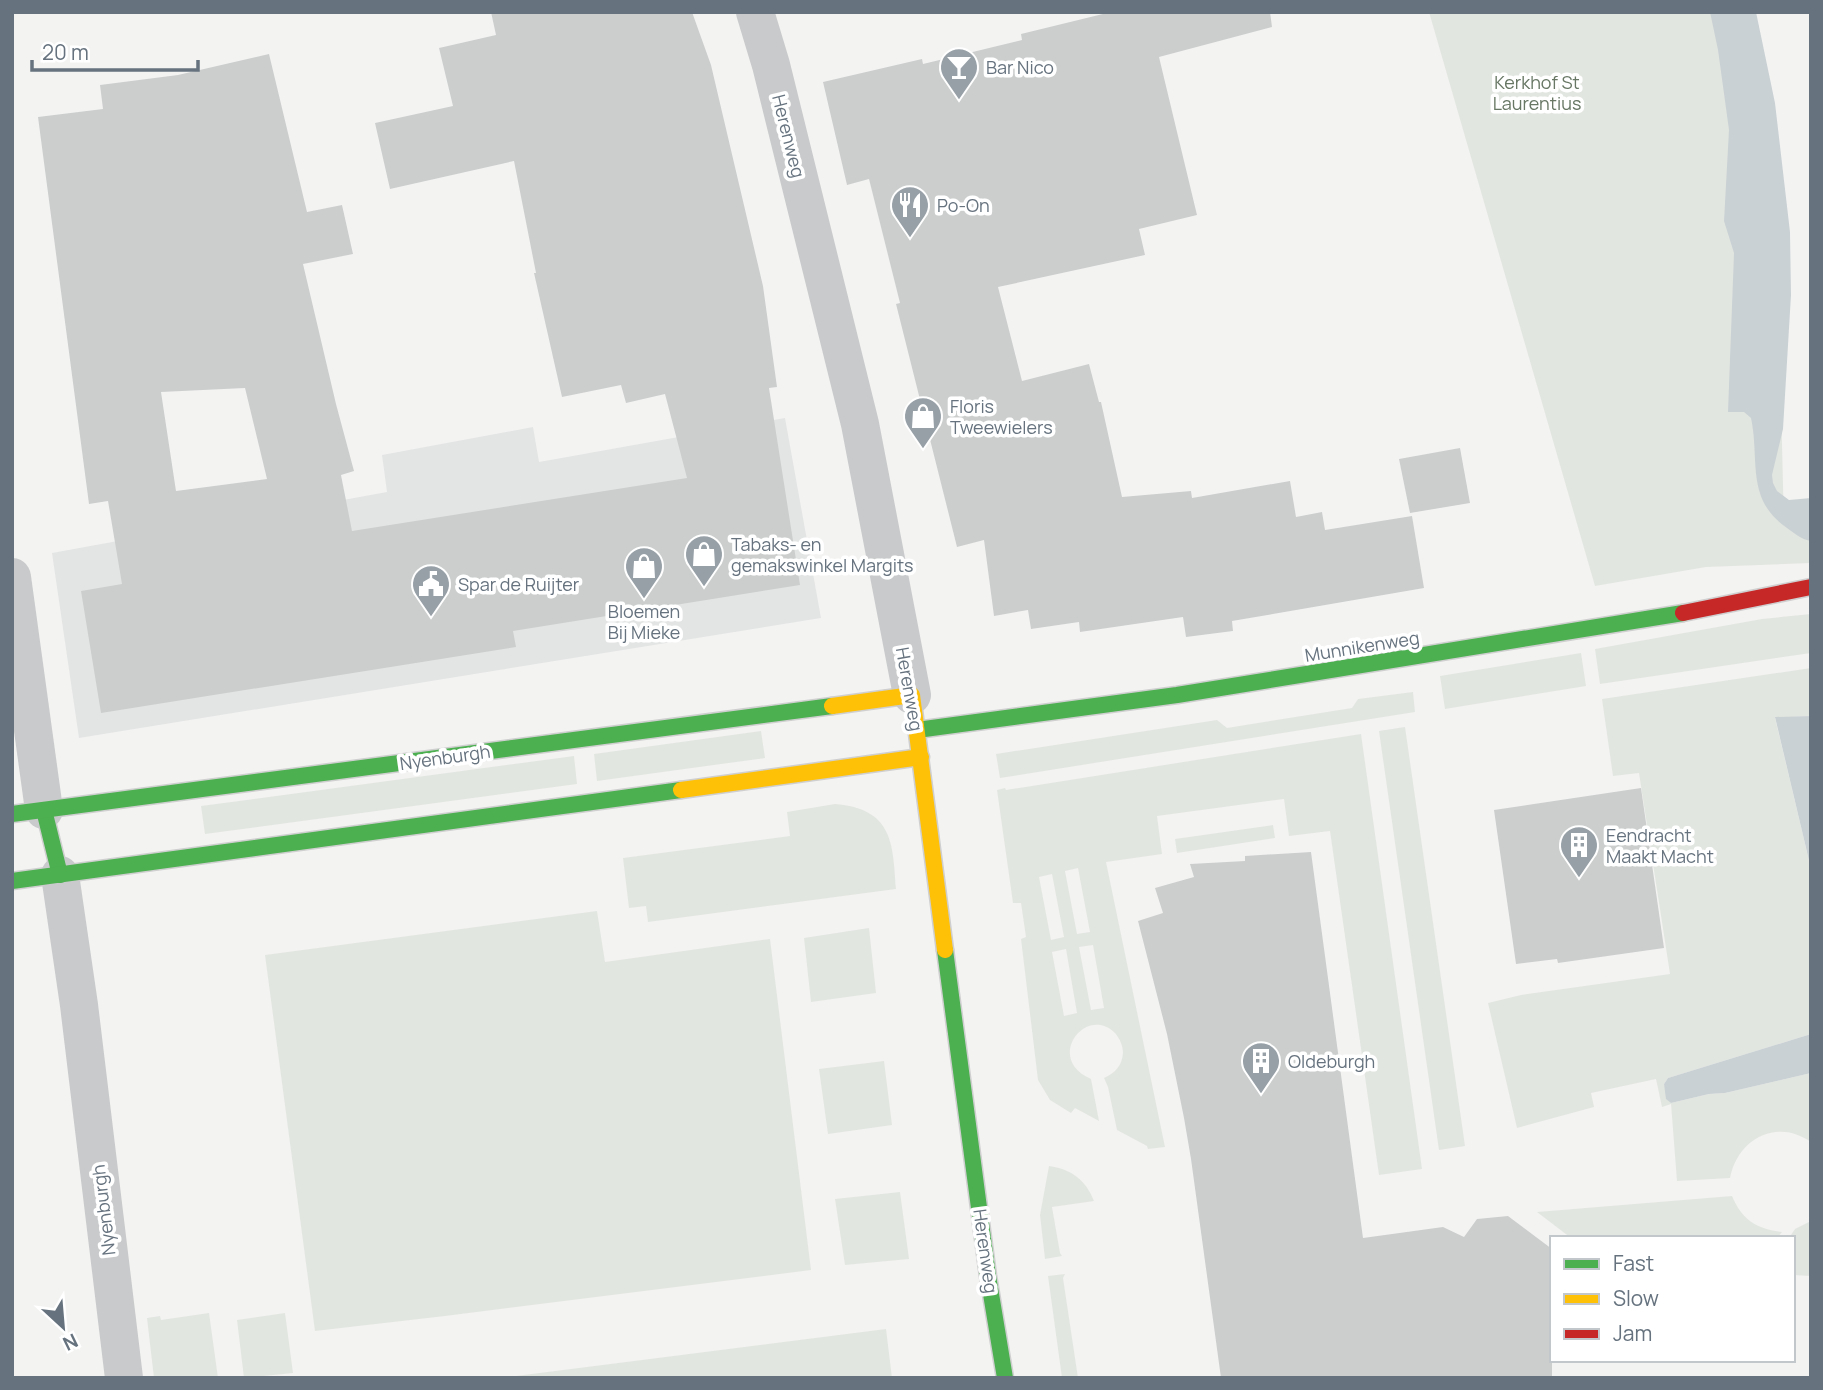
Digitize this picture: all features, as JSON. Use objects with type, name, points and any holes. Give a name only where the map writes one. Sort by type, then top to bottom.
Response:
[{"type":"street","name":"Herenweg","points":[[755,12],[771,65],[860,425],[915,712],[987,1263],[1005,1378]]},
{"type":"street","points":[[12,577],[28,812]]},
{"type":"street","name":"Munnikenweg","points":[[915,712],[1009,719],[1374,664],[1741,603],[1811,586]]},
{"type":"street","name":"Nyenburgh","points":[[124,1378],[79,1005],[60,875],[28,812],[915,712]]},
{"type":"street","points":[[12,881],[921,757]]},
{"type":"shaded area","points":[[1710,12],[1756,12],[1775,103],[1790,232],[1791,295],[1783,429],[1772,475],[1777,491],[1789,500],[1811,498],[1811,541],[1801,538],[1787,528],[1774,517],[1765,504],[1757,478],[1751,418],[1744,412],[1728,412],[1734,253],[1724,221],[1729,130]]},
{"type":"shaded area","points":[[785,418],[821,618],[79,738],[52,553],[387,492],[382,455],[533,427],[539,462]]},
{"type":"shaded area","points":[[1811,716],[1811,869],[1775,717]]},
{"type":"shaded area","points":[[1811,1034],[1811,1073],[1671,1103],[1666,1099],[1664,1084],[1668,1078]]},
{"type":"green space","name":"Kerkhof St Laurentius","points":[[1429,12],[1744,12],[1777,239],[1784,526],[1811,524],[1811,563],[1706,567],[1595,586]]},
{"type":"green space","points":[[1811,614],[1811,653],[1600,684],[1595,649],[1762,619]]},
{"type":"green space","points":[[1581,653],[1586,686],[1445,709],[1440,676]]},
{"type":"green space","points":[[1811,668],[1811,716],[1775,718],[1811,869],[1811,1034],[1668,1078],[1664,1084],[1671,1103],[1811,1073],[1811,1142],[1785,1132],[1760,1136],[1741,1153],[1730,1178],[1677,1181],[1671,1104],[1662,1107],[1656,1079],[1591,1093],[1594,1107],[1517,1128],[1488,1003],[1521,995],[1670,974],[1639,773],[1613,776],[1602,699]]},
{"type":"green space","points":[[1413,692],[1415,712],[1000,778],[996,754],[1217,720],[1227,728],[1352,708],[1358,699]]},
{"type":"green space","points":[[1405,727],[1465,1146],[1439,1150],[1379,731]]},
{"type":"green space","points":[[761,731],[765,758],[597,781],[594,754]]},
{"type":"green space","points":[[1361,734],[1422,1169],[1379,1175],[1330,831],[1289,836],[1284,799],[1157,816],[1162,854],[1106,862],[1165,1147],[1148,1149],[1117,1130],[1104,1078],[1115,1071],[1123,1050],[1115,1033],[1104,1026],[1092,1025],[1082,1030],[1070,1048],[1071,1059],[1077,1070],[1091,1079],[1099,1121],[1075,1108],[1071,1113],[1050,1100],[1038,1080],[1021,939],[1026,937],[1021,903],[1013,903],[997,790]],"holes":[[[1078,868],[1090,932],[1077,934],[1065,871]],[[1052,874],[1064,937],[1051,940],[1039,877]],[[1093,945],[1104,1008],[1091,1010],[1079,947]],[[1066,949],[1077,1013],[1064,1016],[1052,952]]]},
{"type":"green space","points":[[574,756],[577,784],[205,834],[201,806]]},
{"type":"green space","points":[[835,804],[854,807],[879,820],[890,842],[896,889],[648,922],[646,906],[629,908],[623,858],[790,836],[787,812]]},
{"type":"green space","points":[[1273,825],[1275,838],[1177,853],[1175,839]]},
{"type":"green space","points":[[597,911],[605,962],[770,939],[811,1270],[315,1331],[265,955]]},
{"type":"green space","points":[[869,928],[876,993],[811,1002],[804,938]]},
{"type":"green space","points":[[884,1061],[892,1125],[828,1134],[819,1069]]},
{"type":"green space","points":[[1049,1166],[1077,1177],[1087,1187],[1094,1201],[1052,1207],[1062,1256],[1045,1259],[1040,1215]]},
{"type":"green space","points":[[900,1192],[909,1259],[845,1265],[835,1199]]},
{"type":"green space","points":[[1732,1196],[1751,1222],[1782,1232],[1779,1236],[1568,1236],[1537,1212]]},
{"type":"green space","points":[[1811,1221],[1811,1276],[1795,1275],[1795,1236],[1790,1236],[1795,1229]]},
{"type":"green space","points":[[1065,1274],[1063,1278],[1078,1378],[1062,1378],[1048,1276]]},
{"type":"green space","points":[[209,1313],[218,1378],[154,1378],[147,1318],[160,1316],[161,1320]]},
{"type":"green space","points":[[285,1313],[293,1373],[244,1378],[237,1320]]},
{"type":"green space","points":[[886,1329],[892,1378],[501,1378]]},
{"type":"building","points":[[491,12],[692,12],[711,65],[763,286],[777,387],[769,388],[800,585],[513,631],[516,647],[101,713],[81,591],[122,584],[108,501],[89,504],[38,117],[103,109],[100,85],[178,75],[269,54],[307,212],[342,205],[353,254],[303,264],[354,471],[341,475],[352,531],[687,478],[665,394],[626,403],[621,385],[562,397],[534,273],[514,161],[390,189],[375,123],[453,106],[439,48],[496,35]],"holes":[[[245,388],[267,479],[176,491],[161,392]]]},
{"type":"building","points":[[1111,12],[1270,12],[1272,27],[1159,57],[1197,215],[1139,229],[1145,255],[998,287],[1022,381],[1089,364],[1101,402],[1122,497],[1191,491],[1192,498],[1290,481],[1296,517],[1322,512],[1325,530],[1412,516],[1424,588],[1232,621],[1233,631],[1186,637],[1183,617],[1080,632],[1079,622],[1031,629],[1028,610],[994,616],[984,540],[957,547],[896,304],[900,303],[869,179],[847,185],[823,82],[922,59],[923,64],[1022,40],[1021,34]]},
{"type":"building","points":[[1460,448],[1470,503],[1410,513],[1399,459]]},
{"type":"building","name":"Eendracht Maakt Macht","points":[[1641,788],[1664,948],[1558,963],[1557,959],[1516,964],[1494,810]]},
{"type":"building","name":"Oldeburgh","points":[[1311,852],[1363,1238],[1443,1227],[1464,1237],[1477,1219],[1508,1216],[1550,1248],[1552,1378],[1221,1378],[1184,1118],[1167,1034],[1138,921],[1163,913],[1155,888],[1194,877],[1190,864],[1245,861],[1245,856]]},
{"type":"traffic: fast","points":[[917,730],[1177,695],[1683,613]]},
{"type":"traffic: fast","points":[[12,814],[832,706]]},
{"type":"traffic: fast","points":[[12,881],[681,790]]},
{"type":"traffic: fast","points":[[44,810],[60,875]]},
{"type":"traffic: fast","points":[[945,950],[988,1276],[1005,1378]]},
{"type":"traffic: slow","points":[[832,706],[912,695],[945,950]]},
{"type":"traffic: slow","points":[[681,790],[921,757]]},
{"type":"traffic: jam","points":[[1683,613],[1811,587]]},
{"type":"place","name":"Bar Nico","points":[[959,101]]},
{"type":"place","name":"Po-On","points":[[910,239]]},
{"type":"place","name":"Floris Tweewielers","points":[[923,450]]},
{"type":"place","name":"Tabaks- en gemakswinkel Margits","points":[[704,588]]},
{"type":"place","name":"Bloemen Bij Mieke","points":[[644,600]]},
{"type":"place","name":"Spar de Ruijter","points":[[431,618]]},
{"type":"place","name":"Eendracht Maakt Macht","points":[[1579,879]]},
{"type":"place","name":"Oldeburgh","points":[[1261,1095]]}]
